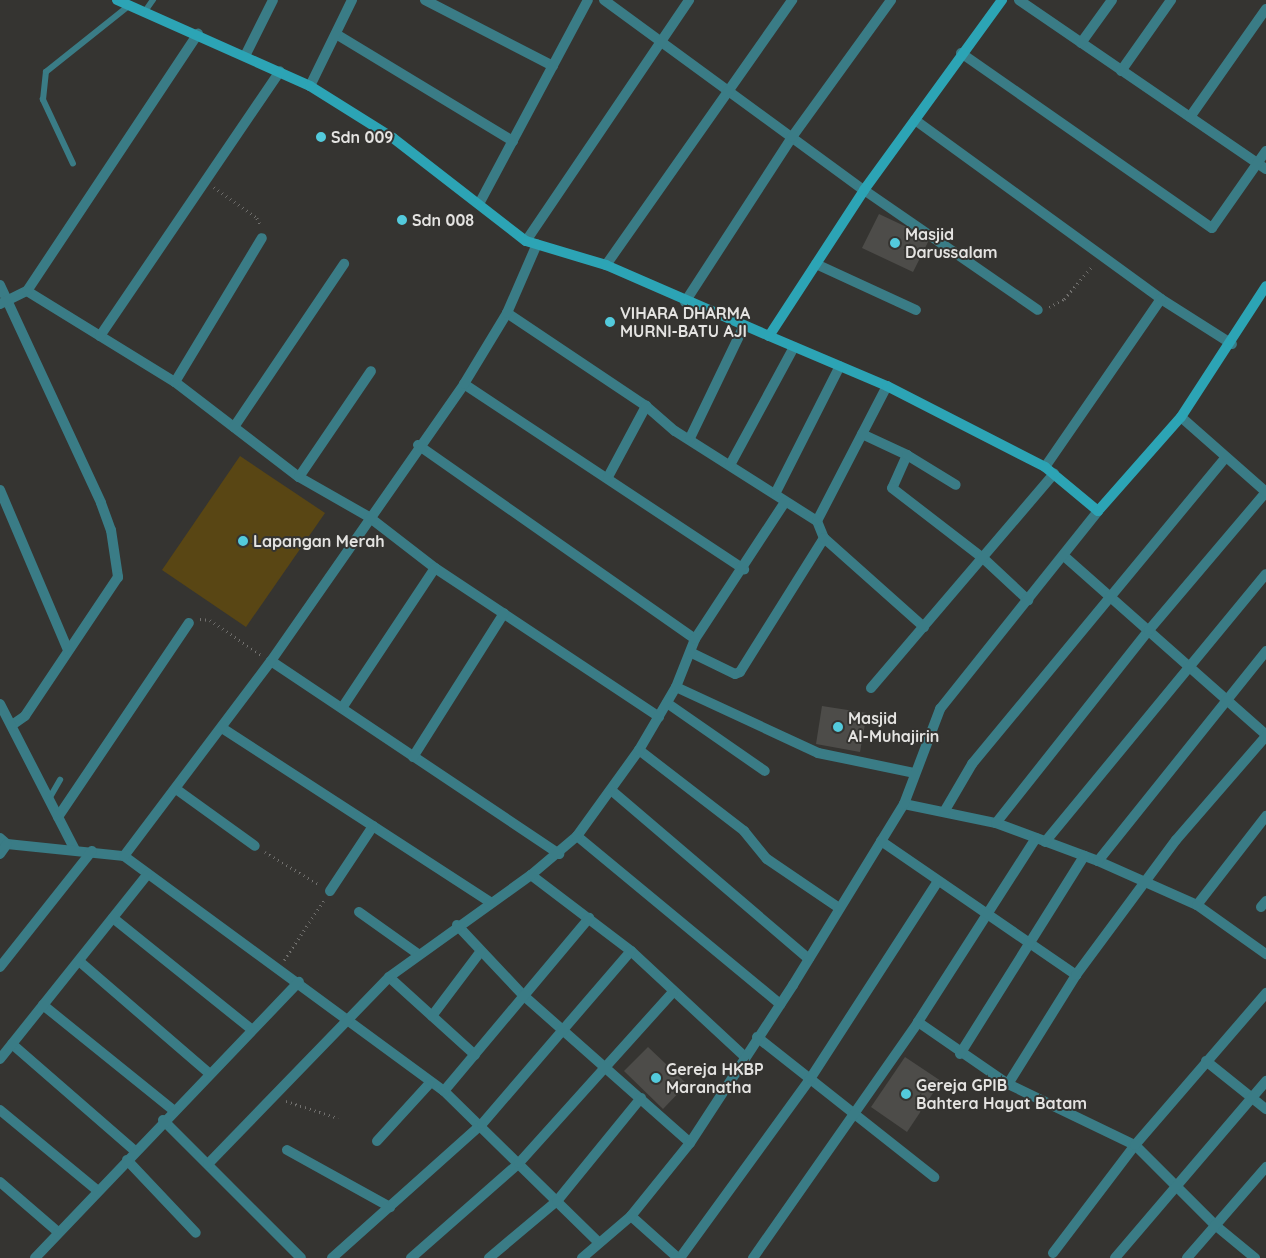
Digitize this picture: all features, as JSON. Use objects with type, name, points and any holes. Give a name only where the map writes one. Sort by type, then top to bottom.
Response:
[{"type":"street","points":[[117,0],[146,10],[246,54],[310,86],[393,138],[526,241],[606,265],[685,302],[887,386],[1045,466],[1098,511]]},
{"type":"street","points":[[246,54],[273,0]]},
{"type":"street","points":[[310,86],[352,0]]},
{"type":"street","points":[[425,0],[553,66]]},
{"type":"street","points":[[479,204],[588,0]]},
{"type":"street","points":[[604,0],[864,190],[1038,310]]},
{"type":"street","points":[[526,241],[660,40],[689,0]]},
{"type":"street","points":[[606,265],[792,0]]},
{"type":"street","points":[[685,302],[792,136],[891,0]]},
{"type":"street","points":[[769,336],[864,190],[961,53],[1002,0]]},
{"type":"street","points":[[1019,0],[1262,166]]},
{"type":"street","points":[[1081,43],[1112,0]]},
{"type":"street","points":[[1121,70],[1171,0]]},
{"type":"street","points":[[1190,117],[1266,8]]},
{"type":"street","points":[[3,303],[27,291],[198,34]]},
{"type":"street","points":[[336,34],[512,141]]},
{"type":"street","points":[[961,53],[1212,228],[1262,166],[1266,151]]},
{"type":"street","points":[[100,336],[280,70]]},
{"type":"street","points":[[914,120],[1161,299],[1232,344]]},
{"type":"street","points":[[175,382],[262,238]]},
{"type":"street","points":[[124,856],[271,661],[418,445],[464,384],[507,313],[537,244]]},
{"type":"street","points":[[234,427],[344,264]]},
{"type":"street","points":[[816,264],[916,310]]},
{"type":"street","points":[[0,285],[3,303],[101,503],[117,558],[118,577],[25,716],[12,725]]},
{"type":"street","points":[[582,1258],[598,1242],[631,1216],[690,1143],[780,1004],[904,804],[940,709],[1098,511],[1181,417],[1232,344],[1266,286]]},
{"type":"street","points":[[27,291],[175,382],[299,477],[369,517],[435,568],[659,717]]},
{"type":"street","points":[[1045,466],[1161,299]]},
{"type":"street","points":[[507,313],[730,465],[776,492],[785,502],[817,521],[824,538],[924,627]]},
{"type":"street","points":[[690,438],[744,326]]},
{"type":"street","points":[[730,465],[794,347]]},
{"type":"street","points":[[776,492],[840,366]]},
{"type":"street","points":[[299,477],[371,371]]},
{"type":"street","points":[[464,384],[744,569]]},
{"type":"street","points":[[817,521],[887,386]]},
{"type":"street","points":[[608,478],[646,406]]},
{"type":"street","points":[[996,823],[1149,630],[1266,492],[1225,458],[1181,417]]},
{"type":"street","points":[[862,434],[907,455],[956,485]]},
{"type":"street","points":[[418,445],[695,639]]},
{"type":"street","points":[[907,455],[892,488],[983,558],[1028,600]]},
{"type":"street","points":[[944,812],[972,764],[1225,458]]},
{"type":"street","points":[[871,688],[1054,474]]},
{"type":"street","points":[[0,490],[68,650]]},
{"type":"street","points":[[208,1164],[344,1019],[389,977],[457,925],[559,854],[577,836],[639,750],[676,687],[692,653],[695,639],[744,569],[785,502]]},
{"type":"street","points":[[692,653],[735,674],[740,672],[824,538]]},
{"type":"street","points":[[1008,1084],[1076,975],[1145,883],[1266,735],[1064,556]]},
{"type":"street","points":[[342,708],[435,568]]},
{"type":"street","points":[[753,1258],[858,1115],[918,1022],[984,913],[1041,840],[1266,574]]},
{"type":"street","points":[[413,757],[504,613]]},
{"type":"street","points":[[58,817],[189,623]]},
{"type":"street","points":[[1098,861],[1225,698],[1266,651]]},
{"type":"street","points":[[271,661],[559,854]]},
{"type":"street","points":[[676,687],[818,752],[915,773]]},
{"type":"street","points":[[667,703],[765,771]]},
{"type":"street","points":[[0,704],[75,850]]},
{"type":"street","points":[[222,728],[490,902]]},
{"type":"street","points":[[639,750],[744,831],[767,859],[839,908]]},
{"type":"street","points":[[176,788],[256,846]]},
{"type":"street","points":[[611,790],[808,959]]},
{"type":"street","points":[[904,804],[996,823],[1098,861],[1197,905],[1266,954]]},
{"type":"street","points":[[1197,905],[1266,816]]},
{"type":"street","points":[[330,891],[373,826]]},
{"type":"street","points":[[577,836],[780,1004]]},
{"type":"street","points":[[0,854],[4,841],[124,856],[147,875],[299,982],[429,1084],[444,1091],[482,1124],[598,1242]]},
{"type":"street","points":[[881,841],[937,883],[1076,975]]},
{"type":"street","points":[[0,967],[92,851]]},
{"type":"street","points":[[960,1054],[1084,856]]},
{"type":"street","points":[[0,1059],[147,875]]},
{"type":"street","points":[[531,875],[631,951],[745,1057]]},
{"type":"street","points":[[631,1216],[679,1258],[810,1079],[937,883]]},
{"type":"street","points":[[359,912],[418,954]]},
{"type":"street","points":[[113,918],[251,1029]]},
{"type":"street","points":[[444,1091],[589,918]]},
{"type":"street","points":[[457,925],[523,995],[603,1068],[641,1098],[690,1143]]},
{"type":"street","points":[[432,1016],[481,951]]},
{"type":"street","points":[[332,1258],[482,1124],[631,951]]},
{"type":"street","points":[[79,961],[210,1074]]},
{"type":"street","points":[[389,977],[475,1055]]},
{"type":"street","points":[[35,1258],[172,1110],[210,1074],[251,1029],[299,982]]},
{"type":"street","points":[[411,1258],[519,1163],[673,992]]},
{"type":"street","points":[[1053,1256],[1136,1145],[1266,993]]},
{"type":"street","points":[[43,1005],[172,1110]]},
{"type":"street","points":[[918,1022],[960,1054],[1008,1084],[1136,1145],[1214,1225],[1255,1258]]},
{"type":"street","points":[[757,1037],[934,1177]]},
{"type":"street","points":[[12,1044],[135,1151]]},
{"type":"street","points":[[1206,1062],[1266,1109]]},
{"type":"street","points":[[1115,1258],[1178,1188],[1266,1081]]},
{"type":"street","points":[[376,1141],[429,1084]]},
{"type":"street","points":[[489,1258],[557,1201],[641,1098]]},
{"type":"street","points":[[0,1110],[98,1191]]},
{"type":"street","points":[[163,1120],[301,1258]]},
{"type":"street","points":[[287,1150],[390,1207]]},
{"type":"street","points":[[126,1160],[196,1233]]},
{"type":"street","points":[[1187,1258],[1266,1167]]},
{"type":"street","points":[[0,1182],[58,1232]]},
{"type":"lane","points":[[146,10],[153,0]]},
{"type":"lane","points":[[73,164],[43,100],[46,72],[130,5]]},
{"type":"lane","points":[[49,799],[60,780]]},
{"type":"path","points":[[205,181],[257,218],[262,238]]},
{"type":"path","points":[[1038,310],[1064,299],[1101,256]]},
{"type":"path","points":[[189,623],[210,620],[271,661]]},
{"type":"path","points":[[256,846],[330,891],[279,968]]},
{"type":"path","points":[[277,1090],[289,1105],[338,1118]]},
{"type":"shaded area","name":"Lapangan Merah","points":[[240,456],[325,513],[246,627],[162,570]]},
{"type":"building","name":"Masjid Darussalam","points":[[879,214],[930,238],[913,272],[862,248]]},
{"type":"building","name":"Masjid Al-Muhajirin","points":[[822,706],[867,713],[860,752],[816,744]]},
{"type":"building","name":"Gereja HKBP Maranatha","points":[[648,1047],[687,1084],[663,1109],[624,1071]]},
{"type":"building","name":"Gereja GPIB Bahtera Hayat Batam","points":[[905,1057],[941,1081],[907,1132],[871,1107]]},
{"type":"place","name":"Sdn 009","points":[[321,137]]},
{"type":"place","name":"Sdn 008","points":[[402,220]]},
{"type":"place","name":"Masjid Darussalam","points":[[895,243]]},
{"type":"place","name":"VIHARA DHARMA MURNI-BATU AJI","points":[[610,322]]},
{"type":"place","name":"Lapangan Merah","points":[[243,541]]},
{"type":"place","name":"Masjid Al-Muhajirin","points":[[838,727]]},
{"type":"place","name":"Gereja HKBP Maranatha","points":[[656,1078]]},
{"type":"place","name":"Gereja GPIB Bahtera Hayat Batam","points":[[906,1094]]}]
